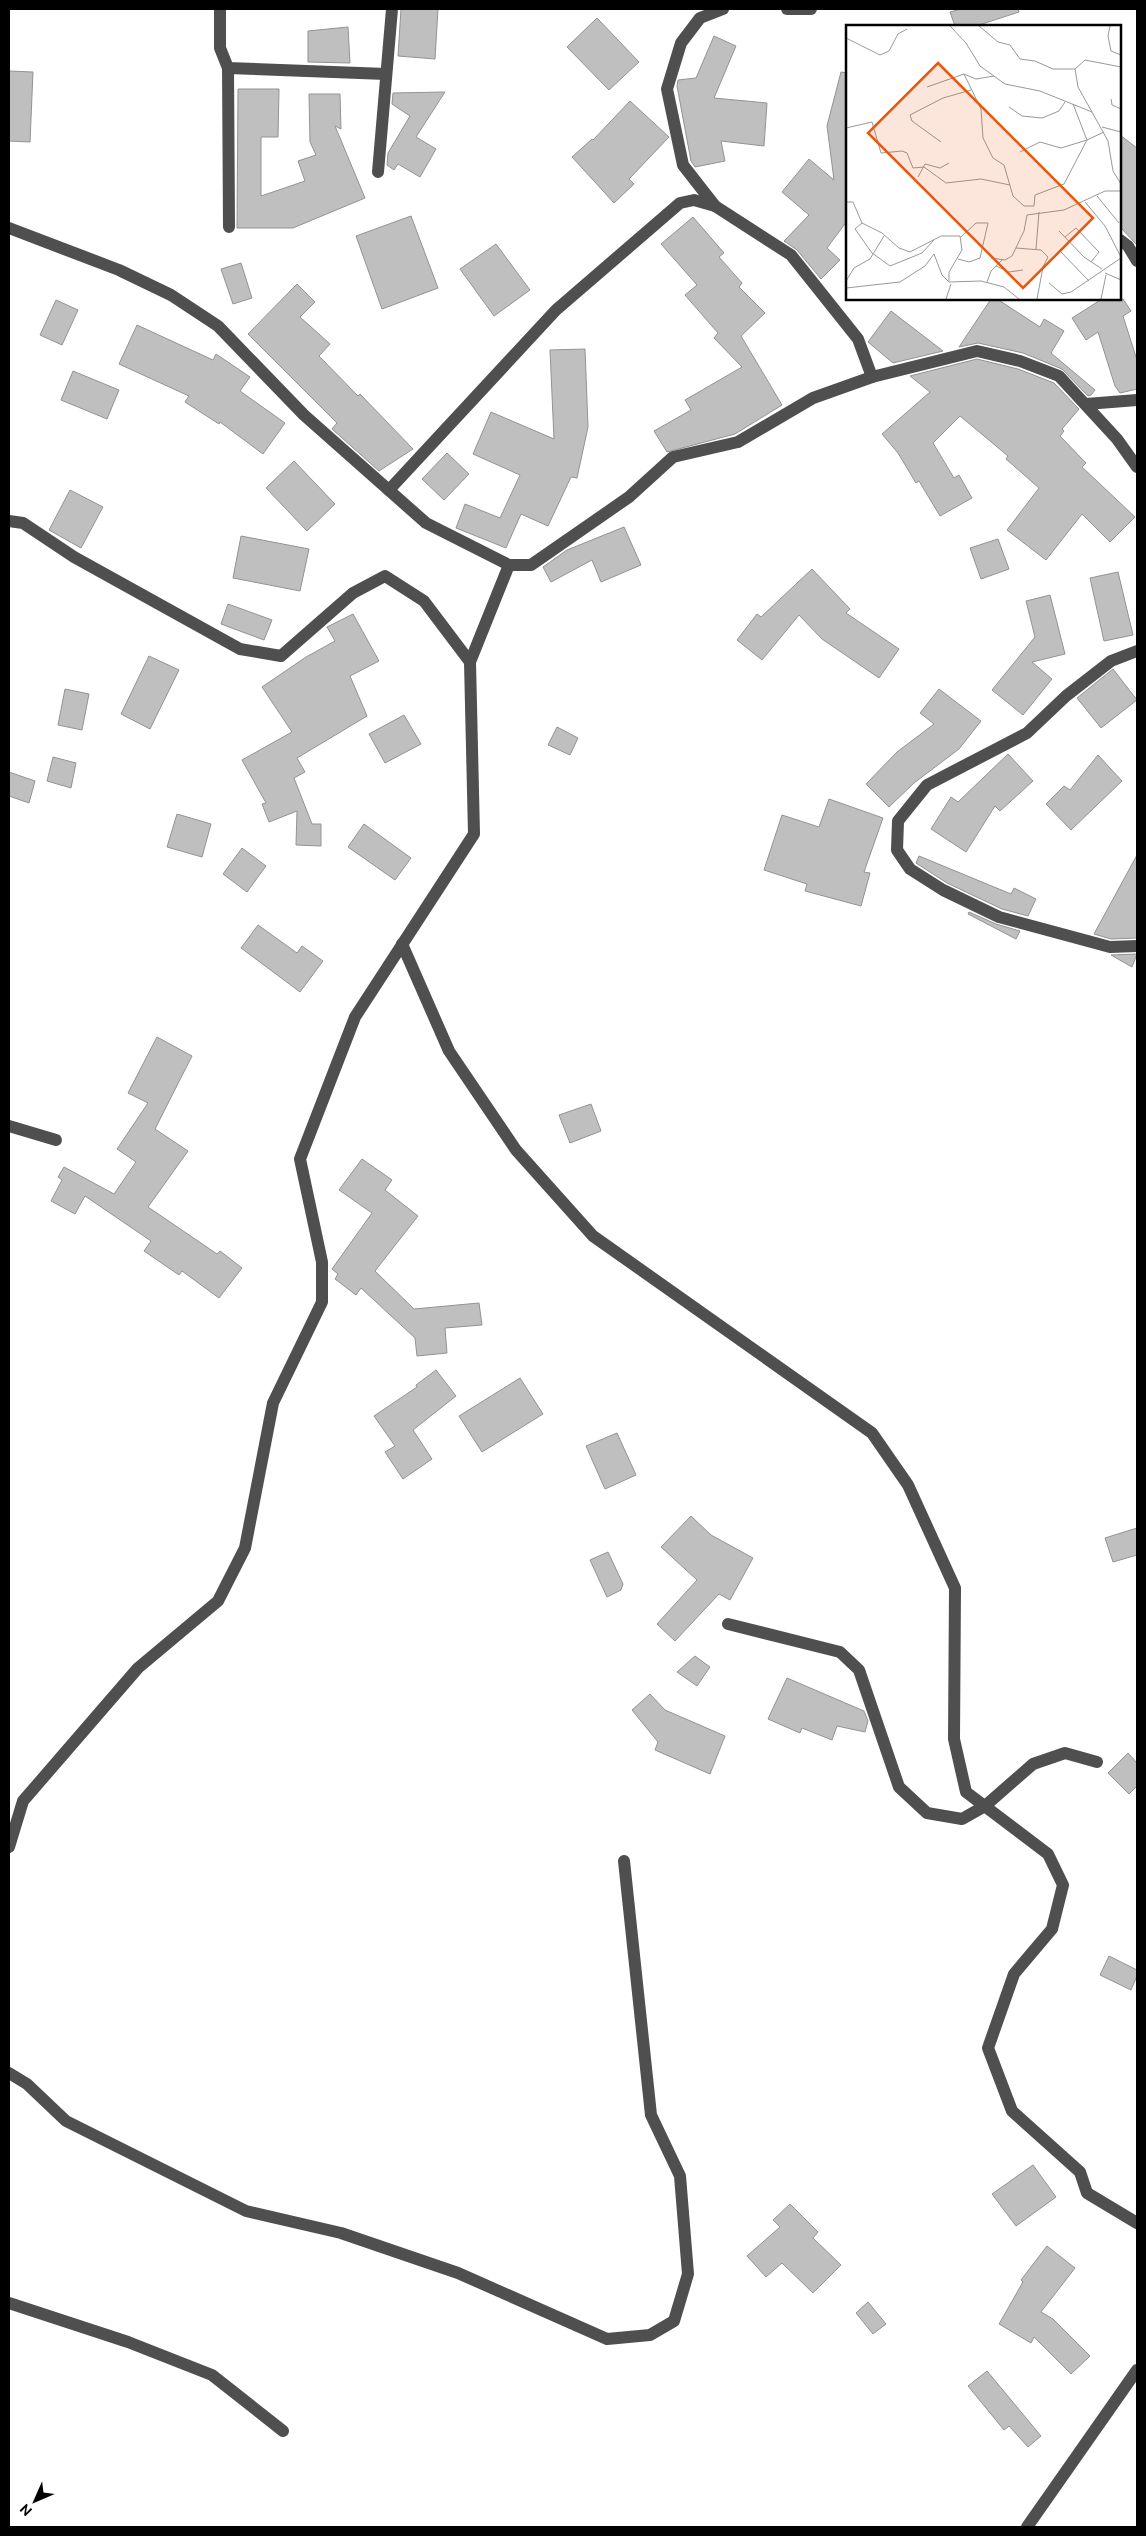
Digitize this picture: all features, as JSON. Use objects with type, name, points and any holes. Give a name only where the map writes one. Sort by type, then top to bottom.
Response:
[{"type":"street","points":[[220,9],[220,48],[228,68],[229,226]]},
{"type":"street","points":[[378,172],[392,9]]},
{"type":"street","points":[[715,206],[683,165],[667,89],[681,42],[700,18],[723,9]]},
{"type":"street","points":[[787,9],[811,9]]},
{"type":"street","points":[[228,68],[386,74]]},
{"type":"street","points":[[390,490],[556,310],[680,203],[694,200],[715,206],[790,255],[858,339],[872,377]]},
{"type":"street","points":[[9,228],[119,270],[171,295],[218,326],[304,415],[426,523],[509,565],[532,565],[629,497],[674,457],[738,442],[813,398],[872,377],[977,351],[1020,361],[1060,376],[1117,439],[1137,468]]},
{"type":"street","points":[[1121,241],[1128,246],[1137,261]]},
{"type":"street","points":[[1086,404],[1137,400]]},
{"type":"street","points":[[9,522],[23,524],[74,557],[240,649],[282,656],[353,593],[385,576],[424,601],[470,662]]},
{"type":"street","points":[[9,1847],[23,1801],[138,1668],[218,1601],[245,1548],[273,1403],[322,1302],[322,1262],[300,1159],[355,1017],[474,834],[470,662],[509,565]]},
{"type":"street","points":[[1137,651],[1111,661],[1066,696],[1027,733],[927,785],[898,821],[897,850],[910,869],[943,890],[999,917],[1110,947],[1137,946]]},
{"type":"street","points":[[402,944],[449,1050],[516,1150],[593,1236],[872,1433],[908,1485],[954,1588],[954,1739],[966,1792],[1048,1854],[1063,1885],[1052,1930],[1014,1974],[988,2048],[1012,2110],[1080,2172],[1087,2193],[1137,2223]]},
{"type":"street","points":[[9,1126],[56,1140]]},
{"type":"street","points":[[728,1624],[840,1652],[859,1670],[899,1787],[926,1813],[962,1819],[985,1806],[1033,1764],[1064,1753],[1097,1762]]},
{"type":"street","points":[[9,2073],[27,2084],[66,2121],[246,2211],[341,2233],[458,2273],[607,2339],[650,2335],[674,2321],[688,2274],[680,2176],[651,2115],[624,1860]]},
{"type":"street","points":[[9,2303],[128,2342],[212,2375],[283,2431]]},
{"type":"street","points":[[1027,2527],[1137,2370]]},
{"type":"building","points":[[401,9],[438,9],[435,59],[398,56]]},
{"type":"building","points":[[961,9],[1018,9],[1019,12],[979,25],[955,25],[950,12]]},
{"type":"building","points":[[597,18],[639,62],[609,90],[567,47]]},
{"type":"building","points":[[348,27],[350,63],[308,62],[308,31]]},
{"type":"building","points":[[714,36],[736,46],[714,98],[767,103],[764,146],[721,141],[725,161],[695,167],[691,161],[677,86],[678,80],[696,78]]},
{"type":"building","points":[[9,71],[33,72],[30,142],[9,141]]},
{"type":"building","points":[[841,72],[846,73],[846,222],[827,248],[840,260],[821,279],[797,250],[784,241],[809,215],[782,192],[809,159],[834,180],[827,126]]},
{"type":"building","points":[[238,89],[279,89],[278,137],[261,137],[261,196],[305,181],[298,161],[316,155],[310,142],[309,94],[340,94],[341,129],[335,126],[365,198],[293,228],[237,228]]},
{"type":"building","points":[[445,92],[416,137],[436,149],[420,177],[398,164],[394,170],[387,165],[388,153],[410,116],[392,104],[393,93]]},
{"type":"building","points":[[630,101],[669,137],[629,179],[634,184],[614,203],[572,157],[593,140]]},
{"type":"building","points":[[1121,136],[1137,148],[1137,245],[1121,228]]},
{"type":"building","points":[[411,216],[438,288],[382,309],[356,236]]},
{"type":"building","points":[[693,217],[724,253],[719,257],[742,283],[739,287],[765,313],[741,336],[782,405],[735,434],[667,452],[654,431],[691,410],[685,400],[742,367],[714,338],[718,333],[685,295],[697,285],[661,244]]},
{"type":"building","points":[[496,244],[530,290],[494,316],[460,269]]},
{"type":"building","points":[[241,263],[252,298],[233,304],[221,269]]},
{"type":"building","points":[[297,284],[315,302],[300,317],[330,344],[319,356],[358,396],[360,394],[413,449],[379,471],[332,429],[337,423],[248,334]]},
{"type":"building","points":[[1123,299],[1131,311],[1123,316],[1137,360],[1137,389],[1120,393],[1115,386],[1098,332],[1086,340],[1072,318],[1100,300]]},
{"type":"building","points":[[56,300],[78,310],[62,345],[40,335]]},
{"type":"building","points":[[990,300],[999,300],[1040,327],[1044,319],[1064,331],[1051,353],[1095,390],[1088,396],[1062,369],[1023,353],[978,343],[959,347]]},
{"type":"building","points":[[891,311],[943,351],[893,363],[868,342]]},
{"type":"building","points":[[137,325],[213,360],[216,354],[250,377],[240,391],[285,423],[263,454],[220,422],[219,424],[185,402],[189,396],[119,364]]},
{"type":"building","points":[[585,349],[588,427],[577,478],[571,477],[548,526],[521,514],[506,548],[456,528],[465,504],[500,518],[520,475],[473,454],[491,412],[554,439],[550,350]]},
{"type":"building","points":[[977,359],[1018,369],[1054,383],[1079,409],[1062,429],[1064,431],[1060,436],[1086,463],[1082,467],[1135,517],[1110,542],[1082,514],[1046,560],[1007,530],[1039,488],[1006,459],[1008,456],[960,416],[933,443],[954,478],[959,475],[972,498],[940,516],[919,481],[916,483],[898,453],[882,434],[930,392],[910,376]]},
{"type":"building","points":[[73,371],[119,390],[107,419],[61,400]]},
{"type":"building","points":[[447,453],[469,474],[444,500],[422,479]]},
{"type":"building","points":[[294,461],[335,504],[307,531],[266,488]]},
{"type":"building","points":[[70,490],[103,507],[81,548],[49,530]]},
{"type":"building","points":[[624,527],[641,565],[601,582],[592,560],[551,582],[543,567],[567,550]]},
{"type":"building","points":[[241,536],[309,549],[300,591],[233,578]]},
{"type":"building","points":[[998,539],[1009,569],[981,579],[970,548]]},
{"type":"building","points":[[812,569],[850,609],[846,613],[899,649],[879,678],[822,639],[799,615],[762,660],[737,640],[757,614],[761,617]]},
{"type":"building","points":[[1118,572],[1133,635],[1104,641],[1090,578]]},
{"type":"building","points":[[1050,595],[1065,654],[1032,662],[1052,679],[1023,715],[992,690],[1035,637],[1026,601]]},
{"type":"building","points":[[228,604],[272,620],[264,640],[221,624]]},
{"type":"building","points":[[353,614],[379,661],[350,676],[367,716],[297,758],[305,772],[294,778],[312,824],[321,824],[321,846],[296,845],[297,811],[269,822],[262,804],[266,803],[242,760],[292,732],[262,687],[306,657],[335,641],[327,627]]},
{"type":"building","points":[[149,656],[179,670],[150,729],[121,714]]},
{"type":"building","points":[[1113,669],[1137,700],[1101,728],[1077,698]]},
{"type":"building","points":[[65,689],[89,694],[82,730],[58,725]]},
{"type":"building","points":[[939,689],[981,721],[959,749],[914,783],[889,807],[866,784],[897,752],[934,724],[920,713]]},
{"type":"building","points":[[404,715],[421,744],[385,763],[369,734]]},
{"type":"building","points":[[557,727],[578,738],[570,755],[548,745]]},
{"type":"building","points":[[1008,754],[1033,781],[1000,811],[995,806],[966,852],[931,829],[951,797],[958,802]]},
{"type":"building","points":[[1098,755],[1122,781],[1071,830],[1046,804],[1064,786],[1070,790]]},
{"type":"building","points":[[53,757],[76,763],[71,788],[47,781]]},
{"type":"building","points":[[9,772],[35,781],[29,803],[9,796]]},
{"type":"building","points":[[829,799],[883,818],[864,872],[870,873],[861,906],[805,891],[807,884],[764,870],[782,815],[819,827]]},
{"type":"building","points":[[177,814],[211,824],[202,857],[167,847]]},
{"type":"building","points":[[364,824],[411,858],[395,880],[348,847]]},
{"type":"building","points":[[242,848],[266,866],[247,892],[223,874]]},
{"type":"building","points":[[1137,855],[1137,938],[1111,939],[1094,934]]},
{"type":"building","points":[[919,856],[1011,894],[1014,888],[1036,899],[1028,916],[1002,909],[947,883],[916,863]]},
{"type":"building","points":[[969,912],[996,924],[1020,931],[1016,939],[968,914]]},
{"type":"building","points":[[258,925],[297,953],[302,946],[323,961],[300,992],[241,948]]},
{"type":"building","points":[[1137,954],[1132,967],[1111,955]]},
{"type":"building","points":[[157,1037],[192,1056],[155,1129],[188,1151],[148,1207],[217,1254],[220,1251],[242,1268],[219,1298],[182,1271],[179,1275],[144,1251],[151,1241],[85,1196],[75,1214],[51,1201],[62,1180],[58,1177],[64,1167],[114,1194],[136,1162],[117,1149],[148,1103],[128,1093]]},
{"type":"building","points":[[591,1104],[601,1131],[570,1143],[559,1115]]},
{"type":"building","points":[[362,1159],[392,1180],[385,1190],[418,1216],[375,1271],[414,1309],[479,1303],[482,1325],[445,1328],[447,1353],[417,1356],[415,1338],[361,1288],[356,1295],[335,1279],[338,1274],[332,1269],[372,1213],[339,1190]]},
{"type":"building","points":[[436,1370],[456,1396],[413,1430],[432,1459],[403,1479],[385,1452],[395,1446],[374,1416],[417,1387],[416,1385]]},
{"type":"building","points":[[520,1378],[543,1414],[482,1452],[459,1416]]},
{"type":"building","points":[[617,1433],[636,1475],[605,1489],[586,1446]]},
{"type":"building","points":[[691,1516],[711,1535],[753,1558],[730,1600],[719,1594],[675,1641],[657,1624],[697,1580],[661,1547]]},
{"type":"building","points":[[1137,1528],[1137,1555],[1113,1562],[1105,1538]]},
{"type":"building","points":[[608,1552],[623,1584],[621,1590],[607,1597],[590,1560]]},
{"type":"building","points":[[695,1656],[710,1667],[697,1686],[677,1672]]},
{"type":"building","points":[[787,1678],[864,1711],[868,1721],[865,1732],[837,1726],[832,1740],[802,1728],[800,1733],[768,1719]]},
{"type":"building","points":[[650,1694],[665,1710],[725,1736],[710,1774],[655,1750],[658,1742],[632,1710]]},
{"type":"building","points":[[1128,1753],[1137,1763],[1137,1786],[1129,1794],[1108,1773]]},
{"type":"building","points":[[1109,1956],[1137,1970],[1137,1976],[1131,1990],[1100,1975]]},
{"type":"building","points":[[1033,2165],[1056,2197],[1016,2226],[992,2194]]},
{"type":"building","points":[[790,2204],[818,2232],[813,2238],[841,2265],[813,2293],[782,2263],[766,2277],[747,2256],[780,2227],[773,2220]]},
{"type":"building","points":[[1047,2246],[1075,2268],[1041,2312],[1053,2319],[1090,2356],[1071,2374],[1034,2337],[1031,2343],[999,2324],[1023,2282],[1021,2280]]},
{"type":"building","points":[[868,2302],[886,2324],[873,2334],[856,2313]]},
{"type":"building","points":[[987,2371],[1041,2436],[1028,2447],[1009,2426],[1004,2430],[968,2386]]}]
